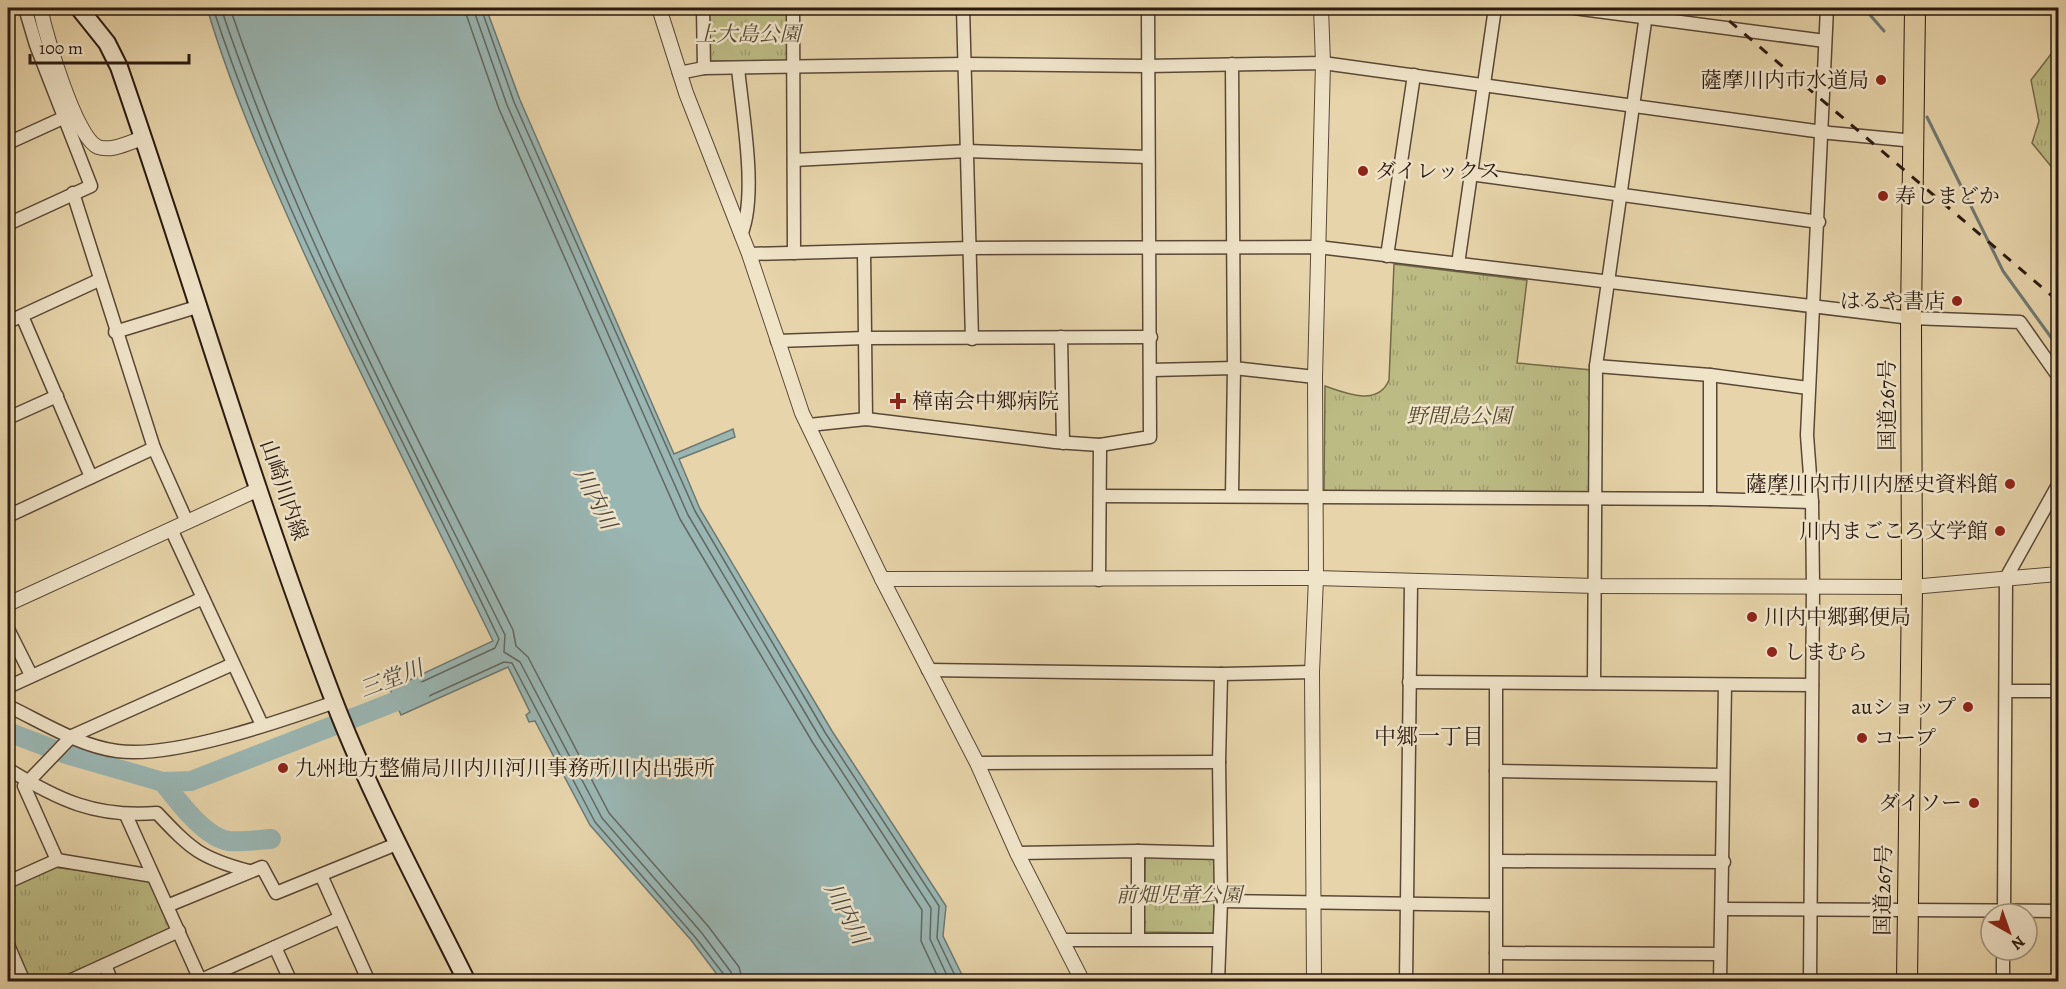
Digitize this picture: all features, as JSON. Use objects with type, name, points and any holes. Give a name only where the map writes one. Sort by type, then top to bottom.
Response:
[{"type":"highway","name":"国道267号","points":[[1907,981],[1915,8]]},
{"type":"main road","name":"山崎川内線","points":[[79,8],[102,35],[113,54],[200,306],[259,489],[334,702],[399,843],[467,981]]},
{"type":"street","points":[[8,224],[91,186],[63,118],[25,8]]},
{"type":"street","points":[[40,8],[48,39],[80,127],[88,141],[101,148],[110,148],[143,138]]},
{"type":"street","points":[[659,8],[679,73],[749,254],[802,412],[882,579],[977,763],[1017,853],[1083,981]]},
{"type":"street","points":[[704,8],[704,68]]},
{"type":"street","points":[[793,8],[794,253]]},
{"type":"street","points":[[963,8],[972,339]]},
{"type":"street","points":[[809,425],[866,419],[1063,443],[1100,445],[1150,437],[1152,370],[1148,8]]},
{"type":"street","points":[[1314,981],[1312,672],[1316,578],[1315,377],[1323,63],[1321,8]]},
{"type":"street","points":[[1458,264],[1495,8]]},
{"type":"street","points":[[1574,8],[1646,13],[1825,41]]},
{"type":"street","points":[[1810,981],[1813,586],[1812,502],[1807,435],[1819,222],[1827,8]]},
{"type":"street","points":[[1594,683],[1596,366],[1646,13]]},
{"type":"street","points":[[679,73],[704,68],[964,64],[1147,66],[1323,63],[1915,141]]},
{"type":"street","points":[[1232,64],[1234,247],[1232,495]]},
{"type":"street","points":[[738,68],[747,173],[747,220],[741,235]]},
{"type":"street","points":[[1387,256],[1414,75]]},
{"type":"street","points":[[8,143],[63,118]]},
{"type":"street","points":[[794,160],[967,152],[1148,157]]},
{"type":"street","points":[[1470,174],[1819,222]]},
{"type":"street","points":[[73,193],[115,332],[154,448],[187,522]]},
{"type":"street","points":[[749,254],[970,248],[1149,250],[1318,247],[1911,318],[2020,322],[2058,376]]},
{"type":"street","points":[[864,252],[866,419]]},
{"type":"street","points":[[8,322],[99,280]]},
{"type":"street","points":[[115,332],[200,306]]},
{"type":"street","points":[[22,316],[91,477]]},
{"type":"street","points":[[1061,337],[1063,443]]},
{"type":"street","points":[[777,341],[865,338],[1151,337]]},
{"type":"street","points":[[1596,366],[1710,375],[1808,388]]},
{"type":"street","points":[[1152,370],[1234,368],[1315,377]]},
{"type":"street","points":[[1710,375],[1710,499]]},
{"type":"street","points":[[8,418],[57,396]]},
{"type":"street","points":[[1099,580],[1100,445]]},
{"type":"street","points":[[8,516],[154,448]]},
{"type":"street","points":[[2004,902],[2006,578],[2058,485]]},
{"type":"street","points":[[8,604],[259,489]]},
{"type":"street","points":[[1101,496],[1710,499],[1812,502]]},
{"type":"street","points":[[171,529],[262,725]]},
{"type":"street","points":[[882,579],[1316,578],[1411,583],[1596,586],[1912,587],[2058,574]]},
{"type":"street","points":[[1406,981],[1411,583]]},
{"type":"street","points":[[8,687],[204,597]]},
{"type":"street","points":[[8,629],[31,675]]},
{"type":"street","points":[[57,860],[24,786],[69,740],[234,664]]},
{"type":"street","points":[[928,670],[1221,674],[1312,672]]},
{"type":"street","points":[[1218,981],[1221,901],[1219,762],[1221,674]]},
{"type":"street","points":[[1409,682],[1812,685]]},
{"type":"street","points":[[1496,683],[1496,981]]},
{"type":"street","points":[[1720,981],[1724,862],[1722,775],[1725,685]]},
{"type":"street","points":[[2006,691],[2058,691]]},
{"type":"street","points":[[8,706],[69,740],[118,752],[143,752],[171,750],[334,702]]},
{"type":"street","points":[[977,763],[1219,762]]},
{"type":"street","points":[[8,769],[81,807],[126,816],[157,813],[192,850],[206,858],[249,871]]},
{"type":"street","points":[[1496,771],[1722,775]]},
{"type":"street","points":[[126,816],[201,981],[340,918]]},
{"type":"street","points":[[167,906],[262,867],[276,893],[399,843]]},
{"type":"street","points":[[1017,853],[1138,851],[1219,853]]},
{"type":"street","points":[[1138,851],[1138,938]]},
{"type":"street","points":[[8,882],[57,860],[153,876]]},
{"type":"street","points":[[1497,861],[1724,862]]},
{"type":"street","points":[[321,875],[369,981]]},
{"type":"street","points":[[1221,901],[1495,905]]},
{"type":"street","points":[[1723,909],[1979,913]]},
{"type":"street","points":[[2039,912],[2058,911]]},
{"type":"street","points":[[67,981],[179,931]]},
{"type":"street","points":[[1062,940],[1138,938],[1218,940]]},
{"type":"street","points":[[8,945],[24,981]]},
{"type":"street","points":[[276,947],[291,981]]},
{"type":"street","points":[[1496,953],[1720,954]]},
{"type":"street","points":[[2003,962],[2003,981]]},
{"type":"street","points":[[105,965],[112,981]]},
{"type":"green space","name":"上大島公園","points":[[709,8],[787,8],[787,61],[710,61]]},
{"type":"green space","points":[[2058,45],[2058,175],[2032,143],[2039,121],[2031,80]]},
{"type":"green space","name":"野間島公園","points":[[1394,264],[1527,280],[1517,363],[1592,370],[1591,491],[1588,495],[1324,492],[1325,386],[1351,394],[1369,396],[1384,388],[1389,380]]},
{"type":"green space","name":"前畑児童公園","points":[[1145,856],[1215,859],[1214,933],[1144,932]]},
{"type":"green space","points":[[53,867],[147,879],[153,883],[172,928],[55,981],[29,981],[8,934],[8,886]]},
{"type":"water","name":"川内川","points":[[207,8],[486,8],[520,100],[674,454],[733,429],[735,437],[679,459],[700,509],[832,731],[946,906],[943,936],[965,981],[722,981],[691,940],[590,825],[535,721],[529,722],[526,715],[530,712],[508,667],[401,715],[390,689],[493,641],[304,253],[239,101]]},
{"type":"waterway","points":[[1864,8],[1884,31]]},
{"type":"waterway","points":[[1927,117],[2003,271],[2058,347]]},
{"type":"waterway","name":"三堂川","points":[[8,732],[66,754],[163,782],[191,781],[420,692]]},
{"type":"waterway","name":"三堂川","points":[[163,782],[201,826],[220,838],[229,841],[271,839]]},
{"type":"railway","points":[[1714,8],[2058,301]]},
{"type":"place","name":"薩摩川内市水道局","points":[[1881,80]]},
{"type":"place","name":"ダイレックス","points":[[1363,171]]},
{"type":"place","name":"寿しまどか","points":[[1883,196]]},
{"type":"place","name":"はるや書店","points":[[1957,301]]},
{"type":"place","name":"樟南会中郷病院","points":[[898,401]]},
{"type":"place","name":"薩摩川内市川内歴史資料館","points":[[2010,484]]},
{"type":"place","name":"川内まごころ文学館","points":[[2000,531]]},
{"type":"place","name":"川内中郷郵便局","points":[[1752,617]]},
{"type":"place","name":"しまむら","points":[[1772,652]]},
{"type":"place","name":"auショップ","points":[[1968,707]]},
{"type":"place","name":"コープ","points":[[1862,738]]},
{"type":"place","name":"九州地方整備局川内川河川事務所川内出張所","points":[[283,768]]},
{"type":"place","name":"ダイソー","points":[[1974,803]]},
{"type":"district","name":"中郷一丁目","points":[[1429,736]]}]
